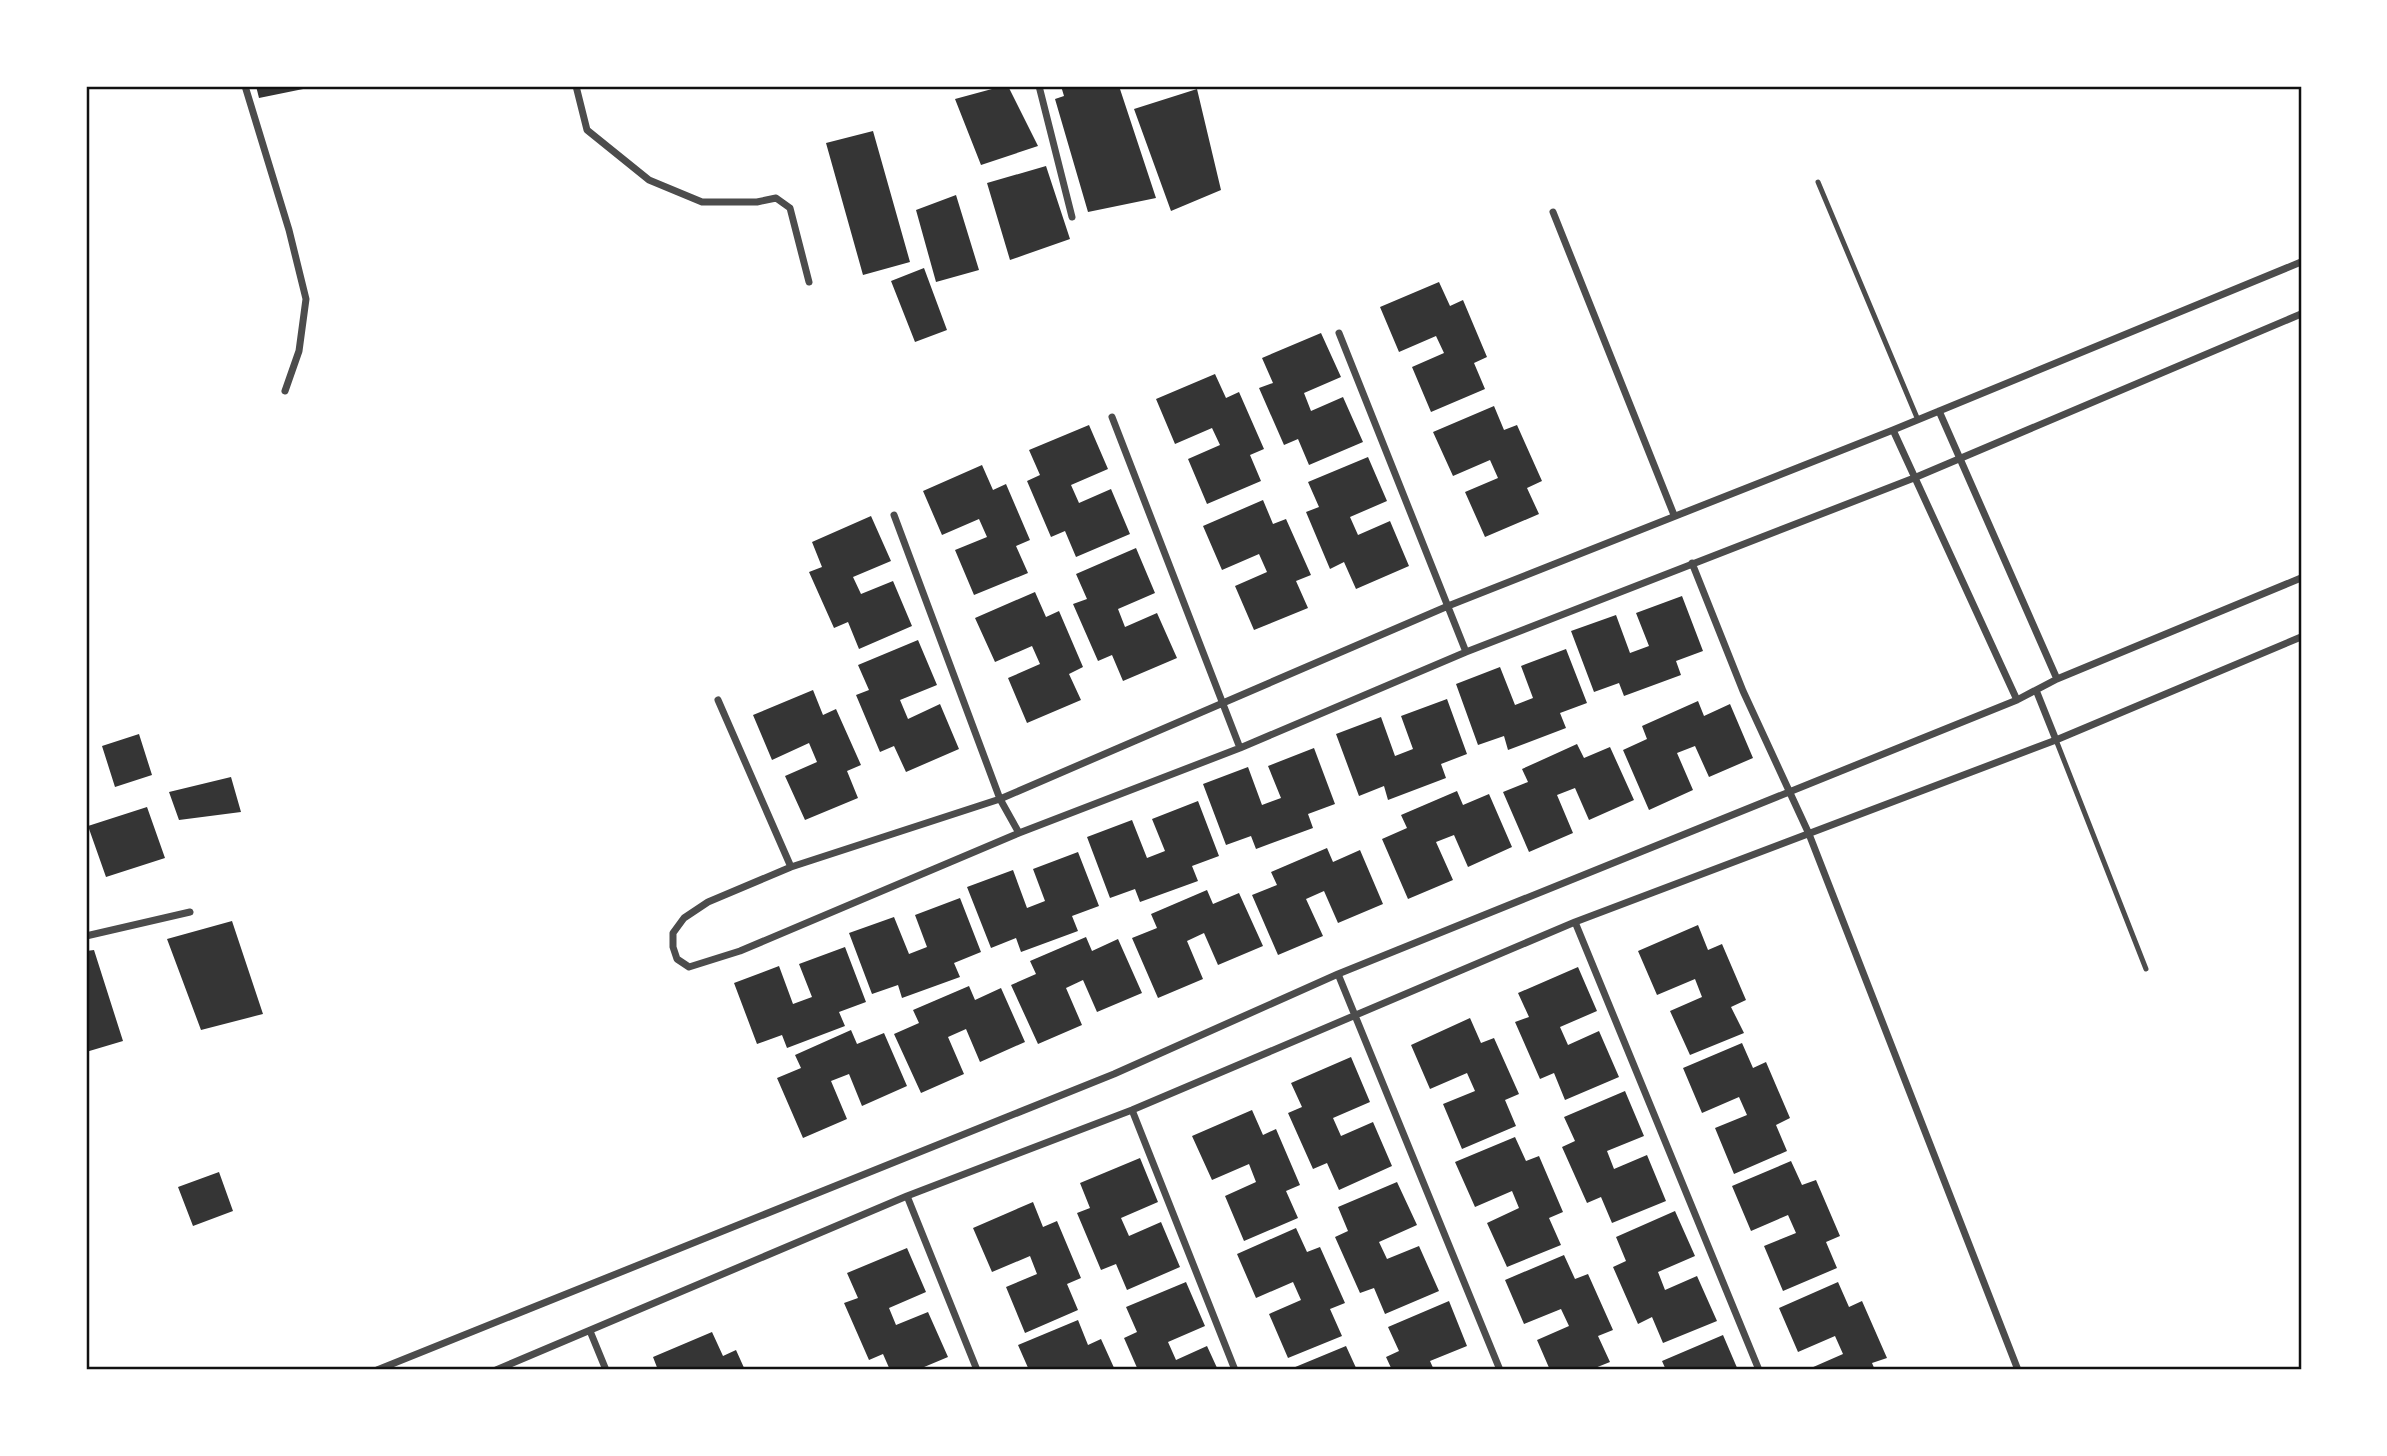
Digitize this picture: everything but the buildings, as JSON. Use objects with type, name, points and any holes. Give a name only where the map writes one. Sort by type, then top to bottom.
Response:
[{"type":"street","points":[[245,86],[289,230],[306,299],[299,351],[285,391]]},
{"type":"street","points":[[576,86],[587,130],[649,180],[702,202],[757,202],[776,198],[790,208],[809,282]]},
{"type":"street","points":[[1040,86],[1072,218]]},
{"type":"street","points":[[1553,212],[1674,515]]},
{"type":"street","points":[[2301,262],[1918,420],[1448,606],[1000,799],[791,867],[708,902],[684,918],[673,933],[673,947],[677,959],[689,967],[740,951],[1019,833],[1240,748],[1466,652],[1914,478],[2301,314]]},
{"type":"street","points":[[1339,333],[1466,652]]},
{"type":"street","points":[[1939,411],[2057,679]]},
{"type":"street","points":[[1112,417],[1240,748]]},
{"type":"street","points":[[1893,430],[2017,700]]},
{"type":"street","points":[[894,515],[1000,799],[1019,833]]},
{"type":"street","points":[[1692,564],[1743,691],[1809,834],[2018,1370]]},
{"type":"street","points":[[377,1370],[1114,1074],[1338,974],[1791,793],[2301,578]]},
{"type":"street","points":[[496,1370],[906,1196],[1132,1110],[1575,922],[2056,740],[2301,637]]},
{"type":"street","points":[[2036,690],[2056,740]]},
{"type":"street","points":[[718,700],[791,867]]},
{"type":"street","points":[[86,936],[190,912]]},
{"type":"street","points":[[1575,922],[1759,1370]]},
{"type":"street","points":[[1338,974],[1352,1015],[1500,1370]]},
{"type":"street","points":[[1132,1110],[1235,1370]]},
{"type":"street","points":[[906,1196],[977,1370]]},
{"type":"street","points":[[590,1331],[606,1370]]},
{"type":"lane","points":[[1818,183],[1918,420]]},
{"type":"lane","points":[[2056,740],[2146,969]]}]
